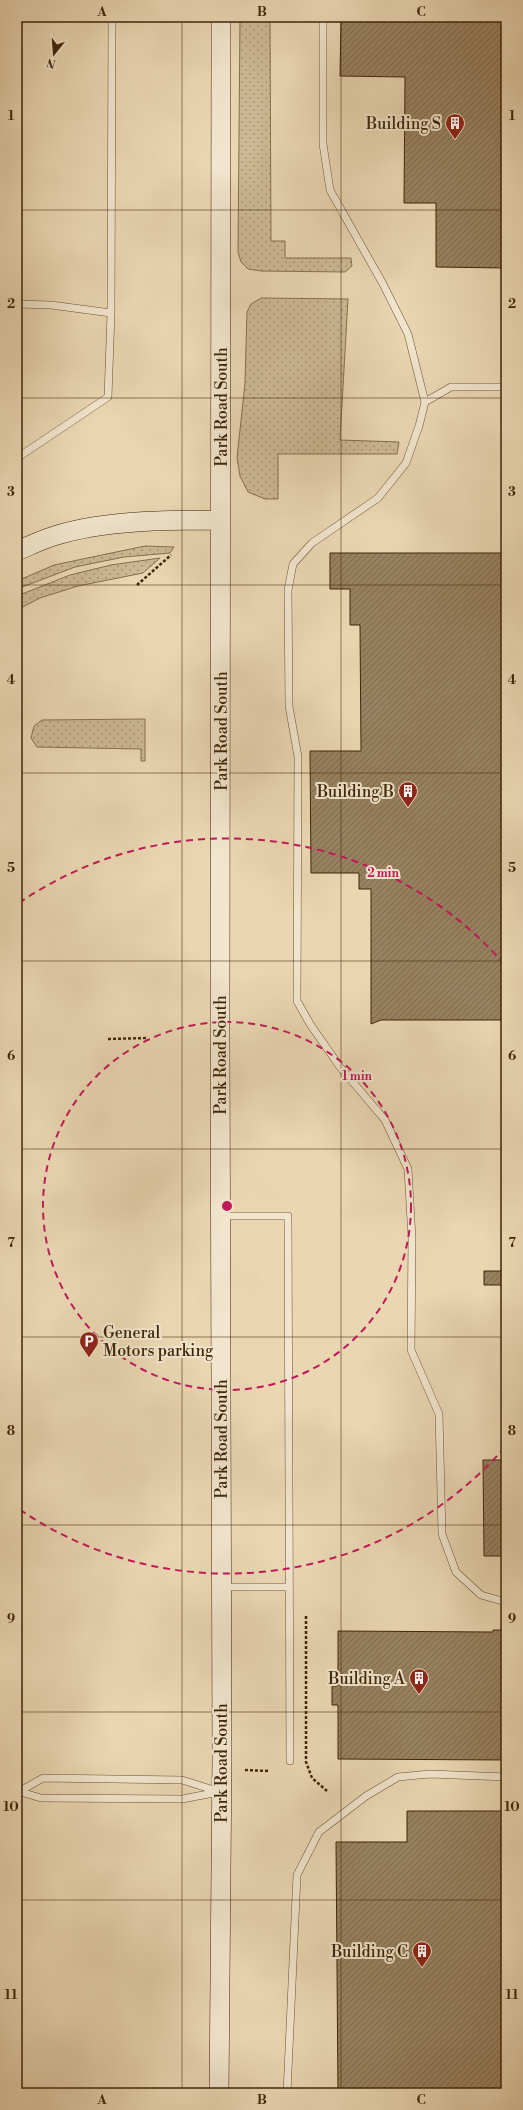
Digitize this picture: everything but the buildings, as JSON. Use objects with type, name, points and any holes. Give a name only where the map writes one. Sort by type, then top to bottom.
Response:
[{"type":"main road","name":"Park Road South","points":[[219,2093],[222,1792],[220,1216],[221,17]]},
{"type":"main road","points":[[17,551],[55,536],[108,525],[179,520],[221,520]]},
{"type":"lane","points":[[17,458],[108,397],[112,17]]},
{"type":"lane","points":[[323,17],[324,144],[330,190],[383,284],[408,334],[425,402],[419,426],[406,463],[378,498],[312,543],[294,564],[288,590],[289,706],[298,757],[297,1001],[310,1024],[340,1067],[385,1120],[408,1169],[412,1238],[411,1350],[439,1414],[442,1534],[456,1572],[481,1595],[506,1602]]},
{"type":"lane","points":[[17,304],[51,305],[110,313]]},
{"type":"lane","points":[[425,402],[451,387],[506,387]]},
{"type":"lane","points":[[220,1216],[288,1216],[290,1761]]},
{"type":"lane","points":[[221,1587],[290,1587]]},
{"type":"lane","points":[[287,2093],[297,1875],[319,1832],[366,1796],[398,1778],[430,1774],[506,1777]]},
{"type":"lane","points":[[18,1791],[43,1778],[182,1780],[222,1792]]},
{"type":"lane","points":[[18,1791],[41,1798],[182,1799],[222,1792]]},
{"type":"path","points":[[137,584],[171,555]]},
{"type":"path","points":[[108,1039],[148,1038]]},
{"type":"path","points":[[306,1616],[306,1762],[312,1778],[326,1791]]},
{"type":"path","points":[[245,1770],[269,1771]]},
{"type":"shaded area","points":[[240,17],[270,17],[271,241],[285,241],[285,258],[351,258],[352,266],[345,272],[261,271],[248,269],[241,262],[238,252]]},
{"type":"shaded area","points":[[261,298],[348,299],[340,440],[399,442],[397,454],[278,454],[278,499],[265,499],[248,492],[240,476],[237,458],[245,383],[247,312],[251,304]]},
{"type":"shaded area","points":[[145,546],[174,547],[170,553],[124,557],[75,567],[17,589],[17,581],[54,565]]},
{"type":"shaded area","points":[[160,558],[143,573],[78,586],[40,598],[17,610],[17,596],[70,575],[111,565]]},
{"type":"shaded area","points":[[145,719],[145,761],[141,761],[141,749],[37,747],[31,738],[34,726],[42,720]]},
{"type":"place","name":"Building S","points":[[455,140]]},
{"type":"place","name":"Building B","points":[[408,808]]},
{"type":"place","name":"General Motors parking","points":[[89,1358]]},
{"type":"place","name":"Building A","points":[[419,1695]]},
{"type":"place","name":"Building C","points":[[422,1968]]}]
